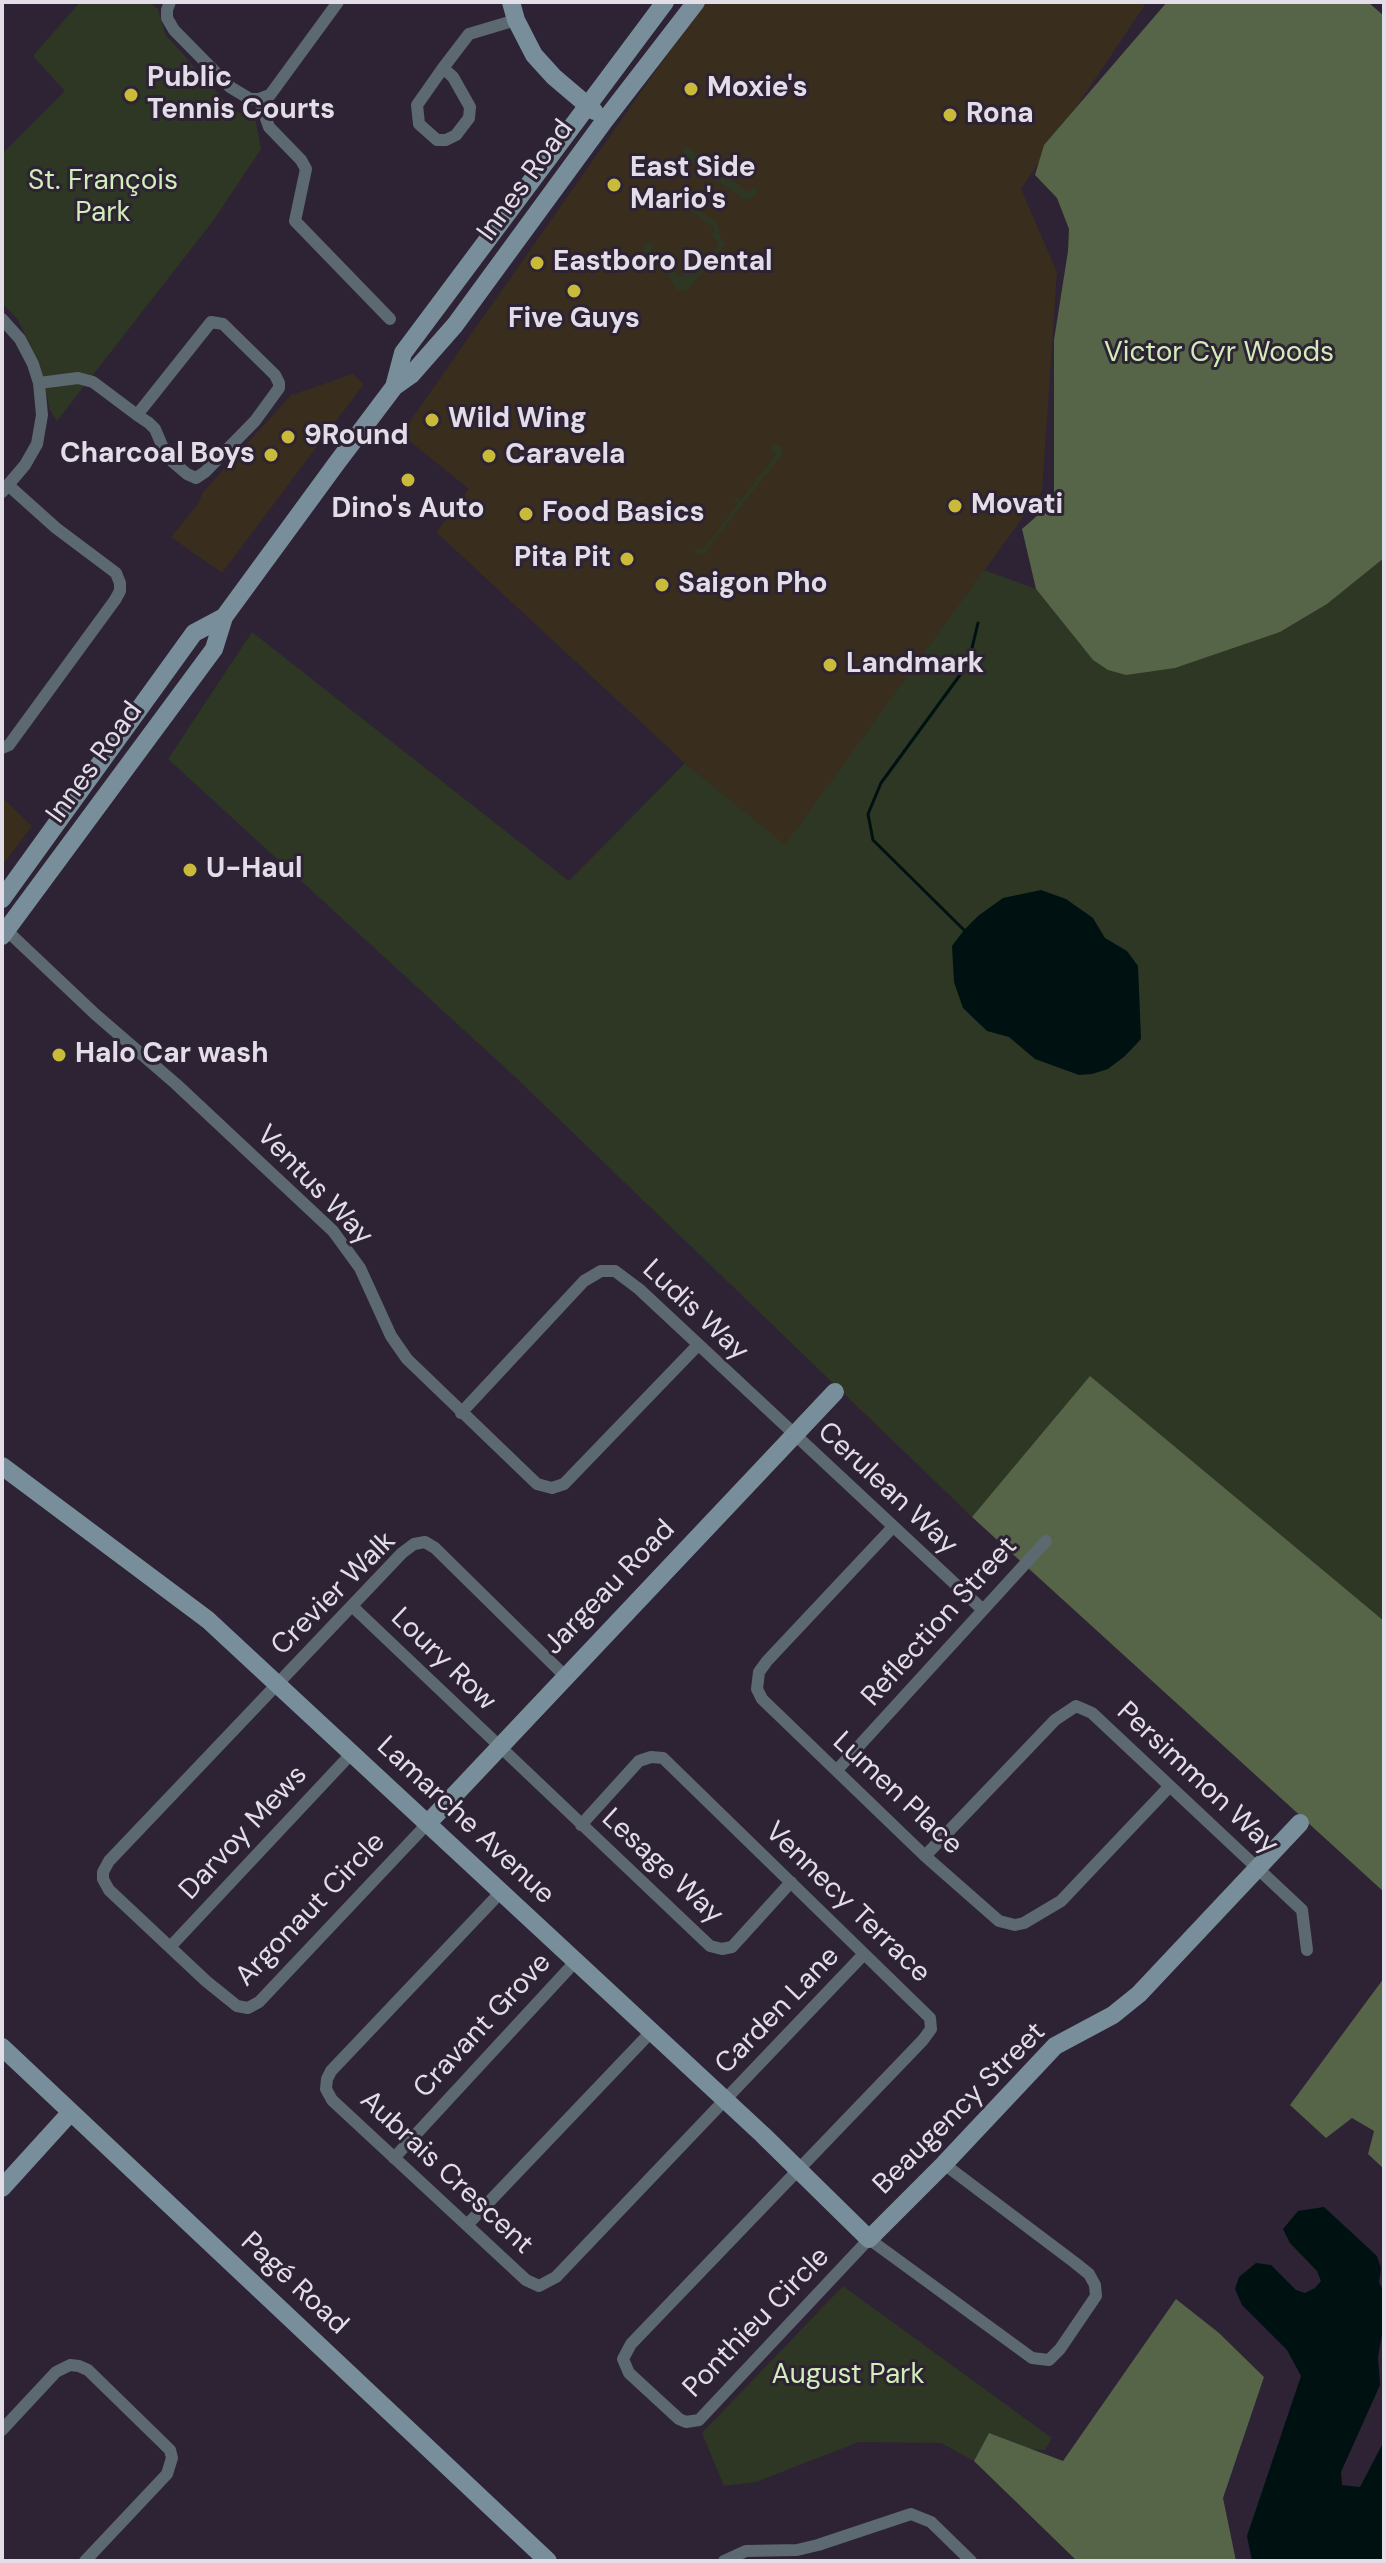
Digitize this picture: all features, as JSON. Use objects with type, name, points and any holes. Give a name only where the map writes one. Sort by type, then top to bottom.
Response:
[{"type":"street","points":[[170,2],[167,18],[179,36],[230,87],[250,99],[270,95],[338,2]]},
{"type":"street","name":"Innes Road","points":[[394,387],[403,353],[665,2]]},
{"type":"street","name":"Innes Road","points":[[3,931],[214,649],[224,617],[394,387],[411,375],[455,325],[696,2]]},
{"type":"street","points":[[443,68],[453,77],[470,107],[469,118],[456,135],[437,140],[419,124],[417,105],[443,68],[469,34],[514,11],[534,55],[554,77],[605,120]]},
{"type":"street","points":[[259,99],[269,127],[306,169],[295,221],[390,319]]},
{"type":"street","points":[[2,319],[20,339],[33,364],[39,383],[42,415],[37,444],[25,465],[5,488],[116,573],[120,583],[120,591],[16,735],[2,748]]},
{"type":"street","points":[[39,383],[68,378],[88,380],[155,429],[167,457],[196,478],[255,421],[274,396],[279,383],[275,375],[223,324],[211,322],[137,415]]},
{"type":"street","name":"Innes Road","points":[[2,899],[194,633],[224,617]]},
{"type":"street","name":"Ventus Way","points":[[3,931],[167,1075],[333,1231],[363,1273],[398,1347],[413,1366],[533,1481],[556,1488],[572,1477],[698,1345]]},
{"type":"street","name":"Ludis Way","points":[[461,1413],[581,1284],[604,1270],[615,1271],[630,1281],[793,1435]]},
{"type":"street","name":"Jargeau Road","points":[[428,1823],[835,1392]]},
{"type":"street","name":"Cerulean Way","points":[[793,1435],[983,1610]]},
{"type":"street","name":"Lamarche Avenue","points":[[2,1466],[187,1603],[279,1685],[726,2100],[869,2239]]},
{"type":"street","name":"Lumen Place","points":[[892,1528],[767,1661],[756,1682],[762,1699],[925,1856],[999,1921],[1015,1925],[1024,1923],[1061,1901],[1170,1786]]},
{"type":"street","name":"Reflection Street","points":[[837,1770],[1046,1541]]},
{"type":"street","name":"Crevier Walk","points":[[279,1685],[402,1553],[414,1544],[425,1542],[435,1548],[565,1676]]},
{"type":"street","name":"Loury Row","points":[[353,1607],[500,1748]]},
{"type":"street","name":"Argonaut Circle","points":[[279,1685],[109,1861],[103,1872],[109,1890],[237,2006],[248,2008],[259,2002],[428,1823]]},
{"type":"street","name":"Persimmon Way","points":[[925,1856],[1055,1720],[1076,1706],[1092,1713],[1302,1910],[1307,1950]]},
{"type":"street","name":"Lesage Way","points":[[500,1748],[710,1946],[722,1949],[732,1947],[791,1882]]},
{"type":"street","name":"Darvoy Mews","points":[[171,1946],[352,1753]]},
{"type":"street","name":"Vennecy Terrace","points":[[581,1825],[639,1761],[651,1757],[663,1758],[930,2018],[931,2029],[799,2169]]},
{"type":"street","name":"Beaugency Street","points":[[869,2239],[1055,2046],[1113,2015],[1132,2000],[1300,1823]]},
{"type":"street","name":"Aubrais Crescent","points":[[500,1893],[327,2079],[326,2089],[332,2100],[526,2280],[539,2286],[548,2283],[726,2100]]},
{"type":"street","name":"Carden Lane","points":[[726,2100],[864,1954]]},
{"type":"street","name":"Cravant Grove","points":[[394,2158],[575,1962]]},
{"type":"street","points":[[467,2225],[652,2031]]},
{"type":"street","name":"Pagé Road","points":[[2,2047],[548,2561]]},
{"type":"street","points":[[2,2188],[71,2112]]},
{"type":"street","points":[[869,2239],[1032,2358],[1049,2360],[1060,2349],[1096,2296],[1089,2274],[944,2164]]},
{"type":"street","name":"Ponthieu Circle","points":[[799,2169],[631,2344],[623,2359],[629,2373],[679,2419],[686,2422],[699,2420],[869,2239]]},
{"type":"street","points":[[2,2430],[56,2372],[70,2365],[79,2366],[88,2370],[170,2450],[172,2458],[167,2474],[85,2561]]},
{"type":"street","points":[[724,2561],[746,2551],[800,2556],[911,2514],[931,2522],[971,2561]]},
{"type":"shaded area","points":[[704,2],[1147,2],[1021,189],[1057,272],[1042,491],[785,846],[685,763],[436,532],[469,489],[401,434]]},
{"type":"shaded area","points":[[353,374],[364,384],[222,573],[171,537],[198,504],[203,492],[291,395]]},
{"type":"shaded area","points":[[2,797],[32,826],[2,866]]},
{"type":"shaded area","points":[[1041,890],[1066,899],[1093,918],[1105,938],[1127,951],[1138,966],[1141,1039],[1108,1069],[1079,1075],[1035,1059],[1009,1037],[987,1031],[963,1008],[954,982],[952,946],[978,916],[1003,898]]},
{"type":"shaded area","points":[[1324,2207],[1377,2256],[1381,2268],[1379,2282],[1384,2293],[1384,2322],[1378,2357],[1380,2385],[1341,2472],[1342,2485],[1360,2487],[1384,2441],[1384,2561],[1252,2561],[1247,2536],[1301,2376],[1287,2350],[1242,2305],[1235,2289],[1239,2277],[1256,2263],[1271,2265],[1296,2290],[1305,2293],[1315,2288],[1321,2281],[1317,2271],[1290,2243],[1283,2229],[1298,2211]]},
{"type":"green space","name":"St. François Park","points":[[80,2],[153,3],[158,9],[165,34],[230,107],[255,117],[261,149],[213,221],[57,421],[50,410],[40,365],[18,320],[2,303],[2,154],[65,91],[33,56]]},
{"type":"green space","name":"Victor Cyr Woods","points":[[1167,2],[1368,2],[1384,16],[1384,558],[1327,604],[1280,632],[1175,668],[1126,675],[1108,670],[1093,660],[1036,589],[1022,529],[1054,501],[1054,340],[1069,229],[1057,198],[1035,175],[1044,145]]},
{"type":"green space","points":[[686,146],[749,193],[754,186],[758,193],[750,199],[742,199],[741,195],[693,163],[682,151]]},
{"type":"green space","points":[[673,191],[717,224],[722,241],[726,243],[689,289],[683,291],[677,290],[667,272],[647,257],[643,245],[652,243],[654,246],[650,254],[681,277],[688,271],[696,275],[719,243],[711,236],[715,229],[670,195]]},
{"type":"green space","points":[[776,444],[782,446],[781,456],[707,549],[708,553],[697,555],[694,547],[703,550],[738,504],[733,497],[741,500],[776,454],[770,448]]},
{"type":"green space","points":[[1384,558],[1384,1621],[1090,1377],[972,1517],[513,1075],[168,759],[252,632],[569,881],[685,763],[785,845],[984,570],[1036,589],[1093,660],[1280,632],[1327,604]]},
{"type":"green space","points":[[1090,1376],[1384,1621],[1384,1892],[972,1517]]},
{"type":"green space","points":[[1384,1978],[1384,2169],[1368,2154],[1374,2131],[1352,2118],[1326,2138],[1290,2105]]},
{"type":"green space","name":"August Park","points":[[843,2286],[1052,2438],[1045,2450],[1028,2449],[989,2433],[974,2461],[941,2443],[859,2442],[756,2482],[724,2486],[702,2433]]},
{"type":"green space","points":[[1176,2299],[1219,2333],[1264,2377],[1223,2498],[1236,2561],[1077,2561],[974,2461],[989,2433],[1063,2461]]},
{"type":"waterway","points":[[964,930],[873,840],[868,814],[881,783],[960,675],[972,648],[978,623]]},
{"type":"place","name":"Moxie's","points":[[691,89]]},
{"type":"place","name":"Public Tennis Courts","points":[[131,95]]},
{"type":"place","name":"Rona","points":[[950,115]]},
{"type":"place","name":"East Side Mario's","points":[[614,185]]},
{"type":"place","name":"Eastboro Dental","points":[[537,263]]},
{"type":"place","name":"Five Guys","points":[[574,291]]},
{"type":"place","name":"Wild Wing","points":[[432,420]]},
{"type":"place","name":"9Round","points":[[288,437]]},
{"type":"place","name":"Charcoal Boys","points":[[271,455]]},
{"type":"place","name":"Caravela","points":[[489,456]]},
{"type":"place","name":"Dino's Auto","points":[[408,480]]},
{"type":"place","name":"Movati","points":[[955,506]]},
{"type":"place","name":"Food Basics","points":[[526,514]]},
{"type":"place","name":"Pita Pit","points":[[627,559]]},
{"type":"place","name":"Saigon Pho","points":[[662,585]]},
{"type":"place","name":"Landmark","points":[[830,665]]},
{"type":"place","name":"U-Haul","points":[[190,870]]},
{"type":"place","name":"Halo Car wash","points":[[59,1055]]}]
